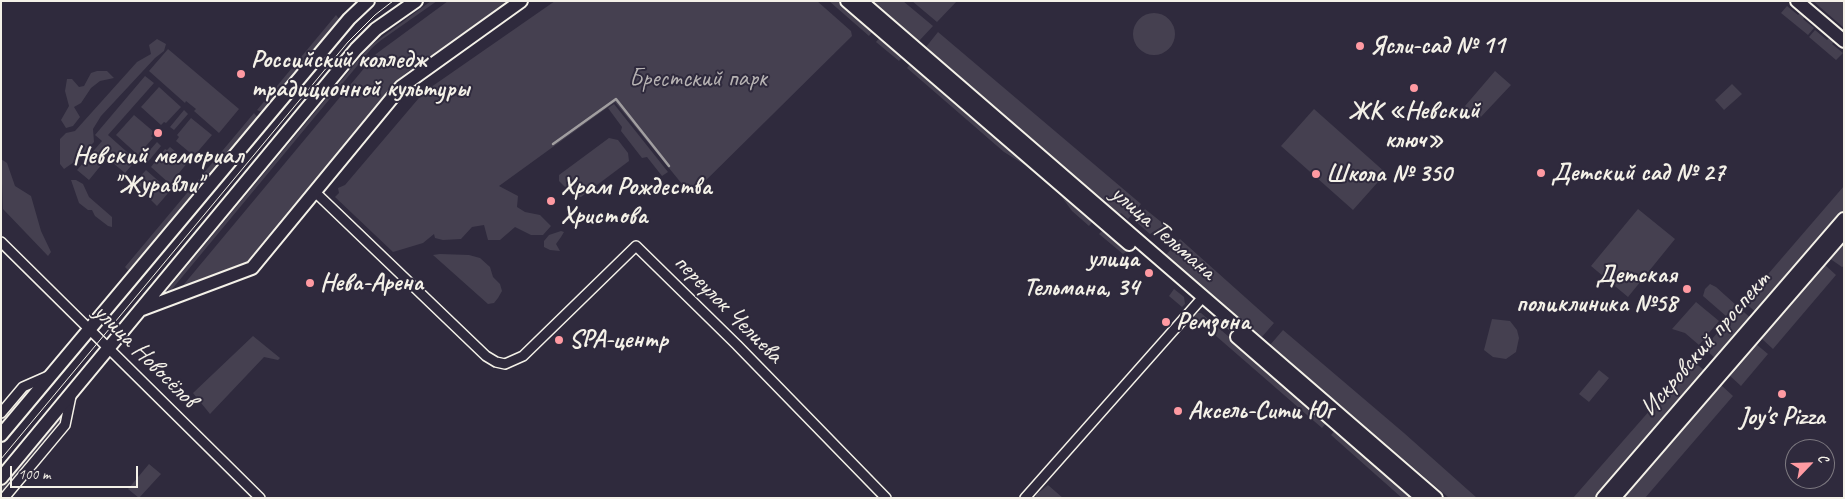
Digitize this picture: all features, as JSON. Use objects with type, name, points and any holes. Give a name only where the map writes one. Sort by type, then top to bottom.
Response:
[{"type":"street","points":[[1,435],[349,19],[368,1]]},
{"type":"street","points":[[1,478],[365,39],[416,1]]},
{"type":"street","points":[[140,310],[252,268],[405,83],[520,1]]},
{"type":"street","name":"улица Тельмана","points":[[847,1],[1436,498]]},
{"type":"street","name":"улица Тельмана","points":[[861,1],[1422,498]]},
{"type":"street","points":[[1797,1],[1844,42]]},
{"type":"street","name":"переулок Челиева","points":[[315,192],[486,356],[504,364],[523,356],[636,246],[737,345],[886,498]]},
{"type":"street","name":"Искровский проспект","points":[[1602,498],[1844,219]]},
{"type":"street","name":"Искровский проспект","points":[[1614,498],[1844,232]]},
{"type":"street","name":"улица Новосёлов","points":[[1,242],[260,498]]},
{"type":"street","points":[[1024,498],[1200,300]]},
{"type":"street","points":[[1,413],[23,387],[51,375]]},
{"type":"street","points":[[4,498],[65,424],[71,393]]},
{"type":"green space","points":[[431,1],[437,1],[372,48],[168,294],[168,289],[370,46]]},
{"type":"green space","points":[[448,1],[510,1],[406,73],[396,83],[249,263],[180,289],[376,54]]},
{"type":"green space","name":"Брестский парк","points":[[555,1],[817,1],[851,31],[852,36],[691,195],[615,102],[499,186],[518,196],[517,207],[525,212],[540,215],[551,226],[543,235],[531,235],[515,227],[500,240],[488,240],[484,225],[472,227],[461,239],[443,240],[435,238],[434,234],[423,243],[393,252],[335,197],[339,193],[338,188],[345,185],[424,92]]},
{"type":"green space","points":[[829,1],[839,1],[873,31],[869,36]]},
{"type":"green space","points":[[873,1],[903,1],[933,26],[919,41]]},
{"type":"green space","points":[[912,1],[957,1],[937,22]]},
{"type":"green space","points":[[1813,1],[1844,1],[1844,28]]},
{"type":"green space","points":[[1787,6],[1798,15],[1801,12],[1806,16],[1803,19],[1814,28],[1808,35],[1781,13]]},
{"type":"green space","points":[[1154,13],[1169,19],[1175,34],[1169,49],[1154,55],[1139,49],[1133,34],[1139,19]]},
{"type":"green space","points":[[336,15],[340,20],[263,112],[257,110]]},
{"type":"green space","points":[[1815,30],[1827,40],[1830,37],[1835,41],[1832,44],[1843,53],[1836,60],[1809,37]]},
{"type":"green space","points":[[938,32],[1141,204],[1128,219],[1121,213],[1119,215],[926,47]]},
{"type":"green space","points":[[880,37],[903,56],[899,61],[876,42]]},
{"type":"green space","points":[[157,39],[166,44],[164,51],[155,58],[101,116],[93,129],[94,142],[77,160],[64,169],[60,164],[60,139],[66,133],[75,131],[137,62],[151,54],[149,45]]},
{"type":"green space","points":[[168,49],[239,109],[219,133],[194,111],[196,109],[186,101],[185,103],[149,71]]},
{"type":"green space","points":[[911,63],[1094,220],[1089,226],[1072,211],[1061,196],[1025,165],[1004,152],[907,68]]},
{"type":"green space","points":[[107,71],[114,78],[100,81],[91,88],[81,103],[74,107],[80,117],[73,126],[66,128],[61,120],[69,106],[65,91],[67,79],[72,79],[79,87],[84,86],[91,73]]},
{"type":"green space","points":[[1495,71],[1511,85],[1479,119],[1465,106]]},
{"type":"green space","points":[[145,76],[154,83],[108,135],[136,160],[125,173],[107,158],[89,180],[77,170],[102,141],[95,135]]},
{"type":"green space","points":[[1732,84],[1742,94],[1724,110],[1715,100]]},
{"type":"green space","points":[[159,87],[181,107],[166,123],[164,122],[161,125],[141,107]]},
{"type":"green space","points":[[614,104],[668,172],[662,176],[647,157],[642,158],[621,131],[622,127],[608,108]]},
{"type":"green space","points":[[1314,109],[1386,173],[1353,210],[1281,146]]},
{"type":"green space","points":[[184,110],[188,114],[174,130],[170,127]]},
{"type":"green space","points":[[254,113],[258,118],[129,271],[125,267]]},
{"type":"green space","points":[[134,115],[154,132],[151,136],[153,138],[138,155],[116,135]]},
{"type":"green space","points":[[191,118],[212,135],[194,156],[176,141],[179,137],[177,135]]},
{"type":"green space","points":[[609,138],[618,140],[628,153],[629,161],[581,197],[575,197],[559,181],[559,175]]},
{"type":"green space","points":[[157,142],[161,146],[147,163],[142,159]]},
{"type":"green space","points":[[170,147],[188,162],[170,184],[151,167],[165,149],[167,150]]},
{"type":"green space","points":[[1,159],[7,163],[15,186],[31,196],[41,231],[51,252],[48,256],[3,209]]},
{"type":"green space","points":[[146,170],[170,191],[157,206],[151,200],[153,197],[135,182]]},
{"type":"green space","points":[[71,180],[76,180],[83,184],[89,197],[112,217],[112,227],[95,216],[92,210],[88,210],[79,203]]},
{"type":"green space","points":[[1844,186],[1844,212],[1757,313],[1744,302]]},
{"type":"green space","points":[[1145,209],[1165,225],[1150,234],[1135,221]]},
{"type":"green space","points":[[1638,209],[1675,239],[1628,297],[1591,266]]},
{"type":"green space","points":[[1104,229],[1129,250],[1123,254],[1099,234]]},
{"type":"green space","points":[[561,231],[564,232],[556,244],[560,251],[544,247],[544,241],[549,235]]},
{"type":"green space","points":[[1180,239],[1274,323],[1261,338],[1166,255]]},
{"type":"green space","points":[[1844,241],[1844,266],[1842,267],[1829,258]]},
{"type":"green space","points":[[433,255],[469,255],[480,258],[490,267],[493,277],[500,284],[502,291],[494,303],[488,304]]},
{"type":"green space","points":[[1824,264],[1836,275],[1773,349],[1761,338]]},
{"type":"green space","points":[[1710,284],[1736,305],[1726,316],[1703,296],[1705,289]]},
{"type":"green space","points":[[1174,289],[1184,297],[1185,304],[1182,307],[1169,296]]},
{"type":"green space","points":[[1696,302],[1719,321],[1699,345],[1685,333],[1672,329]]},
{"type":"green space","points":[[1739,308],[1752,319],[1716,359],[1704,348]]},
{"type":"green space","points":[[1201,313],[1328,421],[1322,428],[1193,316]]},
{"type":"green space","points":[[1492,319],[1510,321],[1517,330],[1519,338],[1516,352],[1506,359],[1493,357],[1484,350]]},
{"type":"green space","points":[[1283,330],[1477,498],[1449,498],[1270,345]]},
{"type":"green space","points":[[253,336],[280,358],[278,360],[264,357],[210,414],[193,393]]},
{"type":"green space","points":[[1756,344],[1768,354],[1741,386],[1729,375]]},
{"type":"green space","points":[[1693,361],[1705,371],[1596,498],[1573,498]]},
{"type":"green space","points":[[1599,370],[1609,378],[1589,402],[1579,394]]},
{"type":"green space","points":[[1721,385],[1733,396],[1645,498],[1624,498]]},
{"type":"green space","points":[[25,391],[28,393],[1,425],[1,420]]},
{"type":"green space","points":[[58,419],[61,422],[1,494],[1,488]]},
{"type":"green space","points":[[1336,429],[1413,498],[1402,498],[1331,435]]},
{"type":"green space","points":[[149,464],[161,474],[139,498],[128,489]]},
{"type":"green space","points":[[1048,485],[1063,498],[1036,498],[1036,495]]},
{"type":"waterway","points":[[553,144],[616,99],[669,166]]},
{"type":"tram line","points":[[1,459],[348,42],[375,15],[393,1]]},
{"type":"place","name":"Ясли-сад № 11","points":[[1360,46]]},
{"type":"place","name":"Российский колледж традиционной культуры","points":[[241,74]]},
{"type":"place","name":"ЖК «Невский ключ»","points":[[1414,88]]},
{"type":"place","name":"Невский мемориал \"Журавли\"","points":[[158,133]]},
{"type":"place","name":"Детский сад № 27","points":[[1541,173]]},
{"type":"place","name":"Школа № 350","points":[[1316,174]]},
{"type":"place","name":"Храм Рождества Христова","points":[[551,201]]},
{"type":"place","name":"улица Тельмана, 34","points":[[1149,273]]},
{"type":"place","name":"Нева-Арена","points":[[310,283]]},
{"type":"place","name":"Детская поликлиника №58","points":[[1687,289]]},
{"type":"place","name":"Ремзона","points":[[1166,322]]},
{"type":"place","name":"SPA-центр","points":[[559,340]]},
{"type":"place","name":"Joy's Pizza","points":[[1782,394]]},
{"type":"place","name":"Аксель-Сити Юг","points":[[1178,411]]}]
